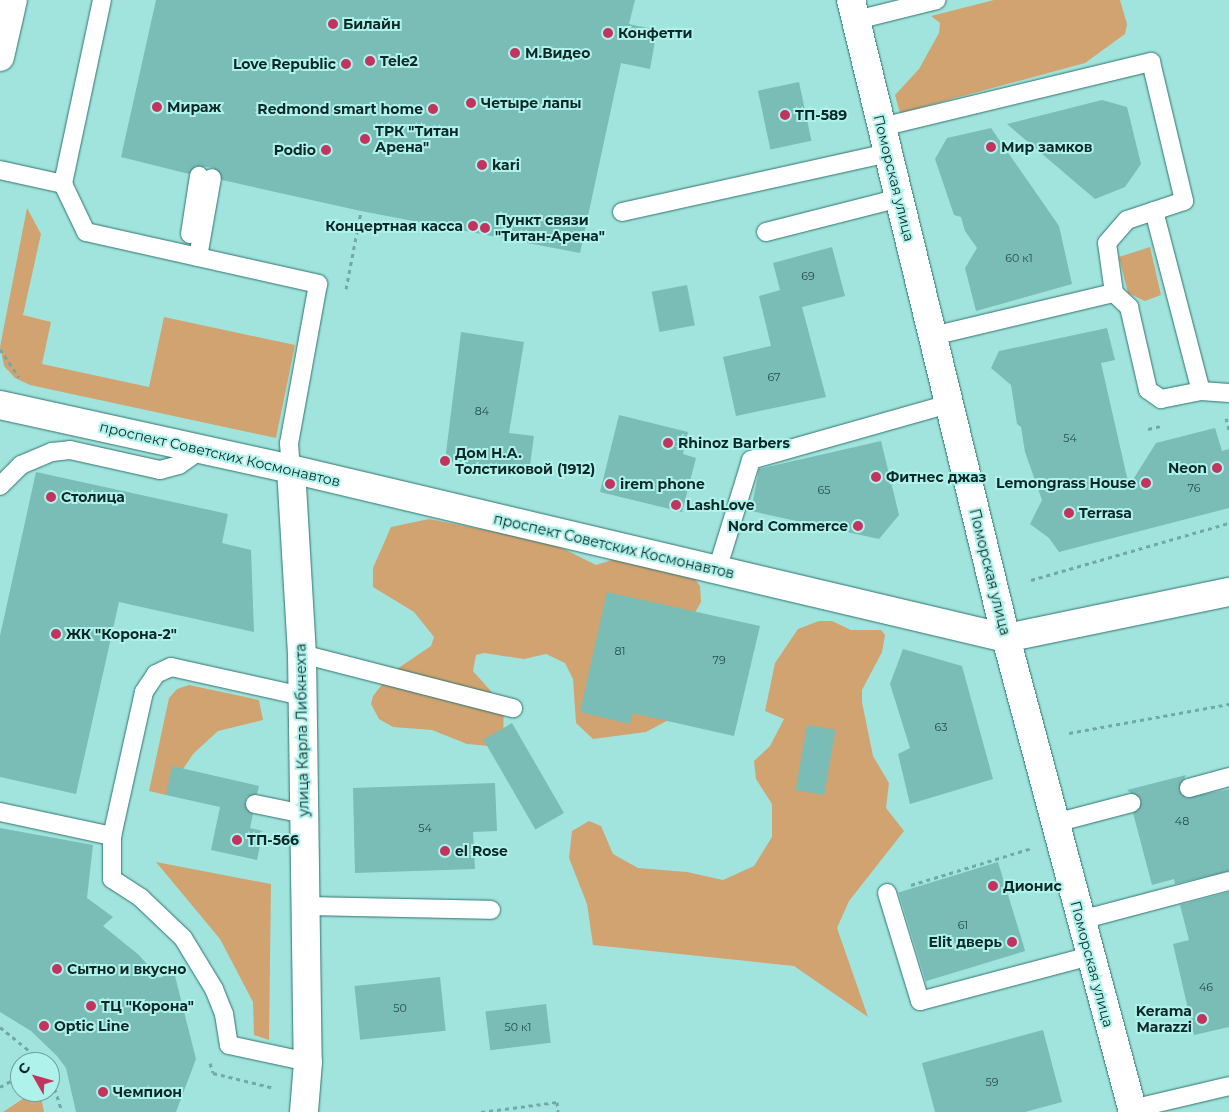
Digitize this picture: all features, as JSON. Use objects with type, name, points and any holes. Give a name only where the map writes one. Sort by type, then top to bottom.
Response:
[{"type":"street","points":[[0,56],[12,0]]},
{"type":"street","name":"Поморская улица","points":[[854,10],[1006,638],[1132,1111]]},
{"type":"street","name":"проспект Советских Космонавтов","points":[[0,405],[291,469],[1006,638],[1229,592]]},
{"type":"street","name":"улица Карла Либкнехта","points":[[291,469],[302,654],[304,906],[308,1062],[304,1112]]},
{"type":"lane","points":[[102,0],[63,184],[86,232],[318,284],[289,443],[291,469]]},
{"type":"lane","points":[[854,10],[937,0]]},
{"type":"lane","points":[[622,212],[885,140],[1150,62],[1184,200],[1127,220],[1107,243],[1114,293],[1130,307],[1148,390],[1161,399],[1201,391],[1229,393]]},
{"type":"lane","points":[[0,170],[63,184]]},
{"type":"lane","points":[[193,256],[205,177]]},
{"type":"lane","points":[[766,232],[899,198]]},
{"type":"lane","points":[[1154,211],[1201,391]]},
{"type":"lane","points":[[933,336],[1114,293]]},
{"type":"lane","points":[[717,570],[751,460],[949,404]]},
{"type":"lane","points":[[0,486],[21,465],[52,452],[70,450],[160,470],[179,465],[202,449]]},
{"type":"lane","points":[[302,654],[513,708]]},
{"type":"lane","points":[[302,696],[171,667],[156,674],[144,692],[112,836],[112,879],[141,898],[182,938],[214,989],[224,1014],[229,1044],[308,1062]]},
{"type":"lane","points":[[1189,788],[1229,777]]},
{"type":"lane","points":[[1055,824],[1130,803]]},
{"type":"lane","points":[[255,804],[304,814]]},
{"type":"lane","points":[[0,812],[112,836]]},
{"type":"lane","points":[[1081,920],[1229,881]]},
{"type":"lane","points":[[887,893],[920,1001],[1090,956]]},
{"type":"lane","points":[[304,906],[491,910]]},
{"type":"lane","points":[[1132,1111],[1229,1086]]},
{"type":"path","points":[[1031,580],[1229,523]]},
{"type":"path","points":[[1069,733],[1229,704]]},
{"type":"path","points":[[887,893],[1040,845]]},
{"type":"path","points":[[0,1027],[31,1052]]},
{"type":"path","points":[[481,1112],[557,1102],[558,1112]]},
{"type":"shaded area","points":[[994,0],[1120,0],[1127,24],[1125,34],[1085,63],[900,113],[895,95],[919,69],[939,33],[940,23],[931,16]]},
{"type":"shaded area","points":[[27,208],[41,234],[23,315],[51,322],[42,364],[149,387],[164,317],[295,345],[276,438],[30,385],[15,378],[4,366],[0,347]]},
{"type":"shaded area","points":[[1150,247],[1161,295],[1145,301],[1128,293],[1119,257]]},
{"type":"shaded area","points":[[429,519],[552,543],[596,565],[615,559],[671,561],[695,579],[700,586],[701,602],[693,616],[674,717],[646,732],[593,739],[576,723],[573,679],[565,663],[546,654],[524,659],[484,653],[476,655],[473,671],[504,706],[503,739],[489,746],[467,744],[432,730],[393,727],[379,719],[371,704],[373,696],[391,673],[431,646],[434,637],[414,612],[373,587],[373,568],[391,527]]},
{"type":"shaded area","points":[[819,621],[832,621],[851,630],[881,630],[885,635],[882,652],[862,690],[862,702],[873,756],[889,783],[886,808],[904,831],[849,901],[837,928],[868,1017],[794,966],[593,945],[587,904],[569,858],[572,831],[589,821],[601,826],[613,854],[638,868],[687,872],[723,880],[754,866],[772,837],[772,804],[756,779],[754,761],[770,746],[784,719],[765,711],[775,663],[798,629]]},
{"type":"shaded area","points":[[189,685],[259,700],[263,720],[218,731],[193,754],[166,795],[149,791],[169,698],[177,689]]},
{"type":"shaded area","points":[[156,862],[271,884],[269,1040],[254,1035],[253,1002],[220,939]]},
{"type":"shaded area","points":[[18,1102],[42,1102],[44,1112],[3,1112]]},
{"type":"building","name":"ТРК \"Титан Арена\"","points":[[156,0],[635,0],[629,24],[657,30],[650,69],[621,63],[580,253],[361,211],[222,180],[214,168],[196,166],[189,174],[121,157]]},
{"type":"building","name":"ТП-589","points":[[799,82],[811,141],[770,149],[758,91]]},
{"type":"building","points":[[1102,100],[1127,107],[1141,164],[1125,187],[1095,199],[1007,124]]},
{"type":"building","points":[[991,128],[1059,226],[1072,284],[976,311],[965,268],[977,248],[965,231],[961,217],[954,215],[935,159],[947,138]]},
{"type":"building","points":[[832,247],[845,296],[802,307],[826,397],[736,416],[723,357],[771,346],[759,296],[780,290],[773,263]]},
{"type":"building","points":[[687,285],[695,325],[659,332],[652,292]]},
{"type":"building","points":[[1107,328],[1115,360],[1101,363],[1129,486],[1156,443],[1215,428],[1222,451],[1229,449],[1229,508],[1059,552],[1049,538],[1030,524],[1042,500],[1025,452],[1021,427],[1017,424],[1011,385],[991,368],[999,351]]},
{"type":"building","points":[[461,332],[524,342],[509,433],[534,436],[529,473],[445,461]]},
{"type":"building","points":[[619,415],[688,432],[683,454],[696,458],[682,512],[600,492]]},
{"type":"building","points":[[881,441],[899,515],[879,539],[751,511],[759,469]]},
{"type":"building","name":"ЖК \"Корона-2\"","points":[[36,472],[228,514],[222,543],[251,550],[254,632],[119,602],[76,794],[0,777],[0,636]]},
{"type":"building","points":[[607,592],[760,626],[734,736],[632,713],[630,724],[580,712]]},
{"type":"building","points":[[903,649],[962,666],[993,779],[910,804],[898,754],[910,748],[890,684]]},
{"type":"building","points":[[512,723],[564,813],[535,830],[483,740]]},
{"type":"building","points":[[807,725],[836,730],[824,795],[796,790]]},
{"type":"building","points":[[172,766],[259,786],[257,794],[247,797],[245,802],[253,814],[250,828],[263,831],[257,860],[211,850],[220,807],[166,795]]},
{"type":"building","points":[[1186,775],[1179,790],[1186,798],[1229,789],[1229,871],[1175,884],[1174,879],[1152,885],[1133,813],[1141,801],[1127,790]]},
{"type":"building","points":[[495,783],[497,831],[473,832],[475,869],[355,873],[353,788]]},
{"type":"building","points":[[0,828],[93,845],[87,898],[113,917],[103,926],[139,955],[159,978],[174,972],[196,1059],[176,1112],[76,1112],[66,1068],[60,1060],[60,1052],[53,1052],[31,1031],[0,1012]]},
{"type":"building","points":[[998,862],[1025,951],[926,981],[899,892]]},
{"type":"building","points":[[1229,892],[1229,1027],[1194,1035],[1173,944],[1189,940],[1180,905]]},
{"type":"building","points":[[440,977],[446,1031],[360,1040],[354,986]]},
{"type":"building","points":[[546,1004],[551,1043],[490,1050],[485,1011]]},
{"type":"building","points":[[1043,1030],[1062,1102],[1025,1112],[935,1112],[922,1063]]},
{"type":"place","name":"Билайн","points":[[333,24]]},
{"type":"place","name":"Конфетти","points":[[608,33]]},
{"type":"place","name":"М.Видео","points":[[515,53]]},
{"type":"place","name":"Tele2","points":[[370,61]]},
{"type":"place","name":"Love Republic","points":[[346,64]]},
{"type":"place","name":"Четыре лапы","points":[[471,103]]},
{"type":"place","name":"Мираж","points":[[157,107]]},
{"type":"place","name":"Redmond smart home","points":[[433,109]]},
{"type":"place","name":"ТП-589","points":[[785,115]]},
{"type":"place","name":"ТРК \"Титан Арена\"","points":[[365,139]]},
{"type":"place","name":"Мир замков","points":[[991,147]]},
{"type":"place","name":"Podio","points":[[326,150]]},
{"type":"place","name":"kari","points":[[482,165]]},
{"type":"place","name":"Концертная касса","points":[[473,226]]},
{"type":"place","name":"Пункт связи \"Титан-Арена\"","points":[[485,228]]},
{"type":"place","name":"Rhinoz Barbers","points":[[668,443]]},
{"type":"place","name":"Дом Н.А. Толстиковой (1912)","points":[[445,461]]},
{"type":"place","name":"Neon","points":[[1217,468]]},
{"type":"place","name":"Фитнес джаз","points":[[876,477]]},
{"type":"place","name":"Lemongrass House","points":[[1146,483]]},
{"type":"place","name":"irem phone","points":[[610,484]]},
{"type":"place","name":"Столица","points":[[51,497]]},
{"type":"place","name":"LashLove","points":[[676,505]]},
{"type":"place","name":"Terrasa","points":[[1069,513]]},
{"type":"place","name":"Nord Commerce","points":[[858,526]]},
{"type":"place","name":"ЖК \"Корона-2\"","points":[[56,634]]},
{"type":"place","name":"ТП-566","points":[[237,840]]},
{"type":"place","name":"el Rose","points":[[445,851]]},
{"type":"place","name":"Дионис","points":[[993,886]]},
{"type":"place","name":"Elit дверь","points":[[1012,942]]},
{"type":"place","name":"Сытно и вкусно","points":[[57,969]]},
{"type":"place","name":"ТЦ \"Корона\"","points":[[91,1006]]},
{"type":"place","name":"Kerama Marazzi","points":[[1202,1019]]},
{"type":"place","name":"Optic Line","points":[[44,1026]]},
{"type":"place","name":"Чемпион","points":[[103,1092]]}]
